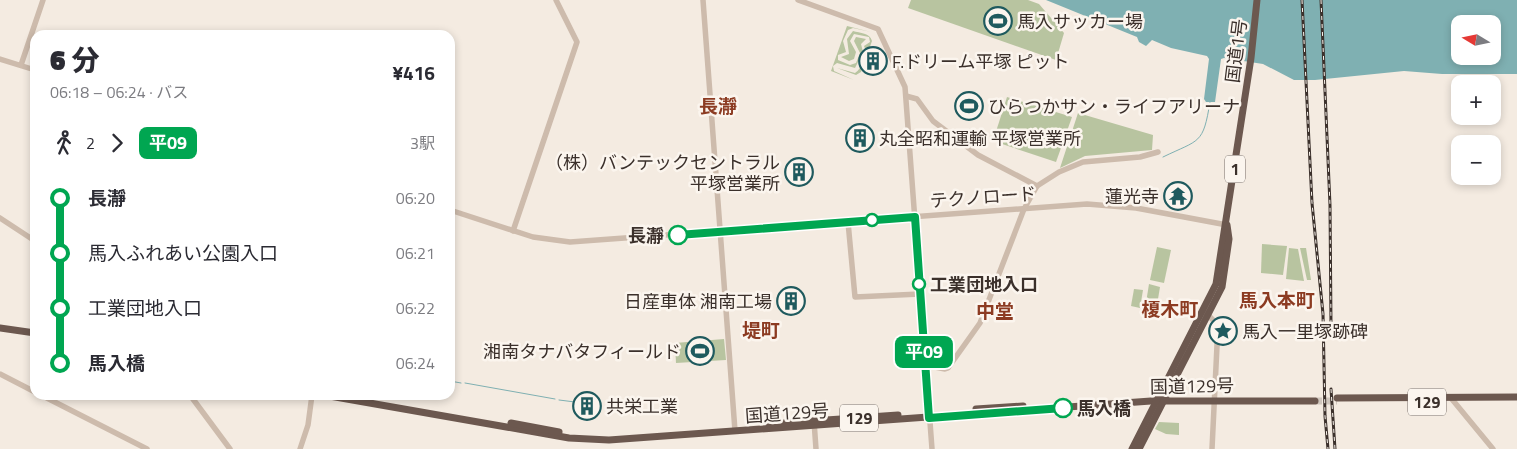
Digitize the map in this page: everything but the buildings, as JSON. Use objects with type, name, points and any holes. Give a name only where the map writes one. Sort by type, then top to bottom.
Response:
[{"type":"highway","name":"国道1号","points":[[1132,449],[1206,312],[1222,287],[1229,239],[1227,226],[1257,0]]},
{"type":"highway","points":[[0,324],[30,327]]},
{"type":"highway","points":[[0,328],[30,331]]},
{"type":"highway","name":"国道1号","points":[[1139,449],[1161,398]]},
{"type":"highway","name":"国道129号","points":[[353,400],[583,440],[614,440],[735,429],[1161,398],[1315,399]]},
{"type":"highway","name":"129","points":[[1337,400],[1517,399]]},
{"type":"highway","name":"国道129号","points":[[379,400],[584,435],[735,429]]},
{"type":"street","points":[[33,30],[43,0]]},
{"type":"street","points":[[513,231],[576,42],[556,0]]},
{"type":"street","points":[[703,0],[735,429]]},
{"type":"street","points":[[798,0],[878,29],[886,49],[902,77],[906,96],[932,449]]},
{"type":"street","points":[[21,65],[30,38]]},
{"type":"street","points":[[0,59],[30,68]]},
{"type":"street","points":[[906,96],[917,99],[933,121],[978,155],[1037,186]]},
{"type":"street","points":[[925,365],[948,368],[980,323],[1024,209],[1037,186],[1059,172],[1083,162],[1140,157],[1158,152]]},
{"type":"street","name":"テクノロード","points":[[455,212],[513,231],[540,238],[570,242],[1102,204],[1136,208],[1227,226]]},
{"type":"street","points":[[0,218],[30,238]]},
{"type":"street","points":[[848,222],[854,298],[920,294]]},
{"type":"street","points":[[1206,312],[1218,325],[1212,449]]},
{"type":"street","points":[[0,374],[30,389]]},
{"type":"street","points":[[50,400],[147,449]]},
{"type":"street","points":[[194,400],[230,449]]},
{"type":"street","points":[[300,449],[308,425],[311,400]]},
{"type":"street","points":[[1453,400],[1493,449]]},
{"type":"street","points":[[814,423],[816,449]]},
{"type":"green space","name":"馬入サッカー場","points":[[911,0],[1028,0],[1039,4],[1064,33],[1056,60],[908,8]]},
{"type":"green space","points":[[847,26],[871,32],[853,28],[848,30],[843,41],[846,52],[838,55],[838,60],[850,65],[856,63],[860,53],[854,41],[856,37],[866,39],[861,44],[863,52],[855,68],[837,63],[833,66],[834,71],[854,80],[831,71]]},
{"type":"green space","points":[[853,31],[867,35],[871,38],[872,41],[861,72],[856,75],[837,68],[855,73],[862,65],[865,57],[864,46],[870,42],[869,37],[854,34],[850,41],[856,52],[854,59],[849,61],[841,57],[849,54],[847,39]]},
{"type":"green space","points":[[1007,97],[1072,117],[1056,162],[993,141]]},
{"type":"green space","points":[[1078,113],[1153,135],[1152,150],[1085,156],[1060,168]]},
{"type":"green space","points":[[1262,244],[1287,246],[1283,275],[1261,273]]},
{"type":"green space","points":[[1157,247],[1171,250],[1164,283],[1150,280]]},
{"type":"green space","points":[[1289,248],[1298,249],[1304,281],[1286,279]]},
{"type":"green space","points":[[1300,248],[1306,248],[1311,280],[1307,280]]},
{"type":"green space","points":[[1149,284],[1160,287],[1156,311],[1145,309]]},
{"type":"green space","points":[[1134,289],[1143,290],[1140,308],[1131,306]]},
{"type":"green space","name":"湘南タナバタフィールド","points":[[724,339],[726,360],[676,363],[675,343]]},
{"type":"green space","points":[[1159,422],[1179,423],[1179,435],[1166,434],[1155,429]]},
{"type":"water","points":[[1046,0],[1517,0],[1517,74],[1442,74],[1404,71],[1315,80],[1294,80],[1263,64],[1224,58],[1221,59],[1215,102],[1206,102],[1204,99],[1209,59],[1207,56],[1171,48],[1152,40],[1146,46],[1139,42],[1137,37]]},
{"type":"waterway","points":[[1163,157],[1198,139],[1205,126],[1210,102]]},
{"type":"waterway","points":[[455,382],[461,383]]},
{"type":"waterway","points":[[465,383],[555,399]]},
{"type":"waterway","points":[[559,400],[575,402]]},
{"type":"tunnel","points":[[1315,401],[1337,401]]},
{"type":"railway","points":[[1302,0],[1312,203],[1323,314],[1325,416],[1328,449]]},
{"type":"railway","points":[[1321,0],[1330,205],[1331,324]]},
{"type":"railway","points":[[1331,389],[1335,449]]},
{"type":"bus line","name":"平09","points":[[678,235],[915,217],[929,418],[1063,408]]},
{"type":"place","name":"馬入サッカー場","points":[[998,21]]},
{"type":"place","name":"F.ドリーム平塚 ピット","points":[[873,61]]},
{"type":"place","name":"ひらつかサン・ライフアリーナ","points":[[969,106]]},
{"type":"place","name":"丸全昭和運輸 平塚営業所","points":[[860,138]]},
{"type":"place","name":"（株）バンテックセントラル 平塚営業所","points":[[799,172]]},
{"type":"place","name":"蓮光寺","points":[[1178,196]]},
{"type":"place","name":"長瀞","points":[[678,235]]},
{"type":"place","name":"工業団地入口","points":[[919,284]]},
{"type":"place","name":"日産車体 湘南工場","points":[[791,301]]},
{"type":"place","name":"馬入一里塚跡碑","points":[[1223,331]]},
{"type":"place","name":"湘南タナバタフィールド","points":[[700,351]]},
{"type":"place","name":"共栄工業","points":[[587,406]]},
{"type":"place","name":"馬入橋","points":[[1063,408]]},
{"type":"district","name":"長瀞","points":[[718,105]]},
{"type":"district","name":"馬入本町","points":[[1277,299]]},
{"type":"district","name":"榎木町","points":[[1170,308]]},
{"type":"district","name":"中堂","points":[[995,310]]},
{"type":"district","name":"堤町","points":[[761,329]]}]
